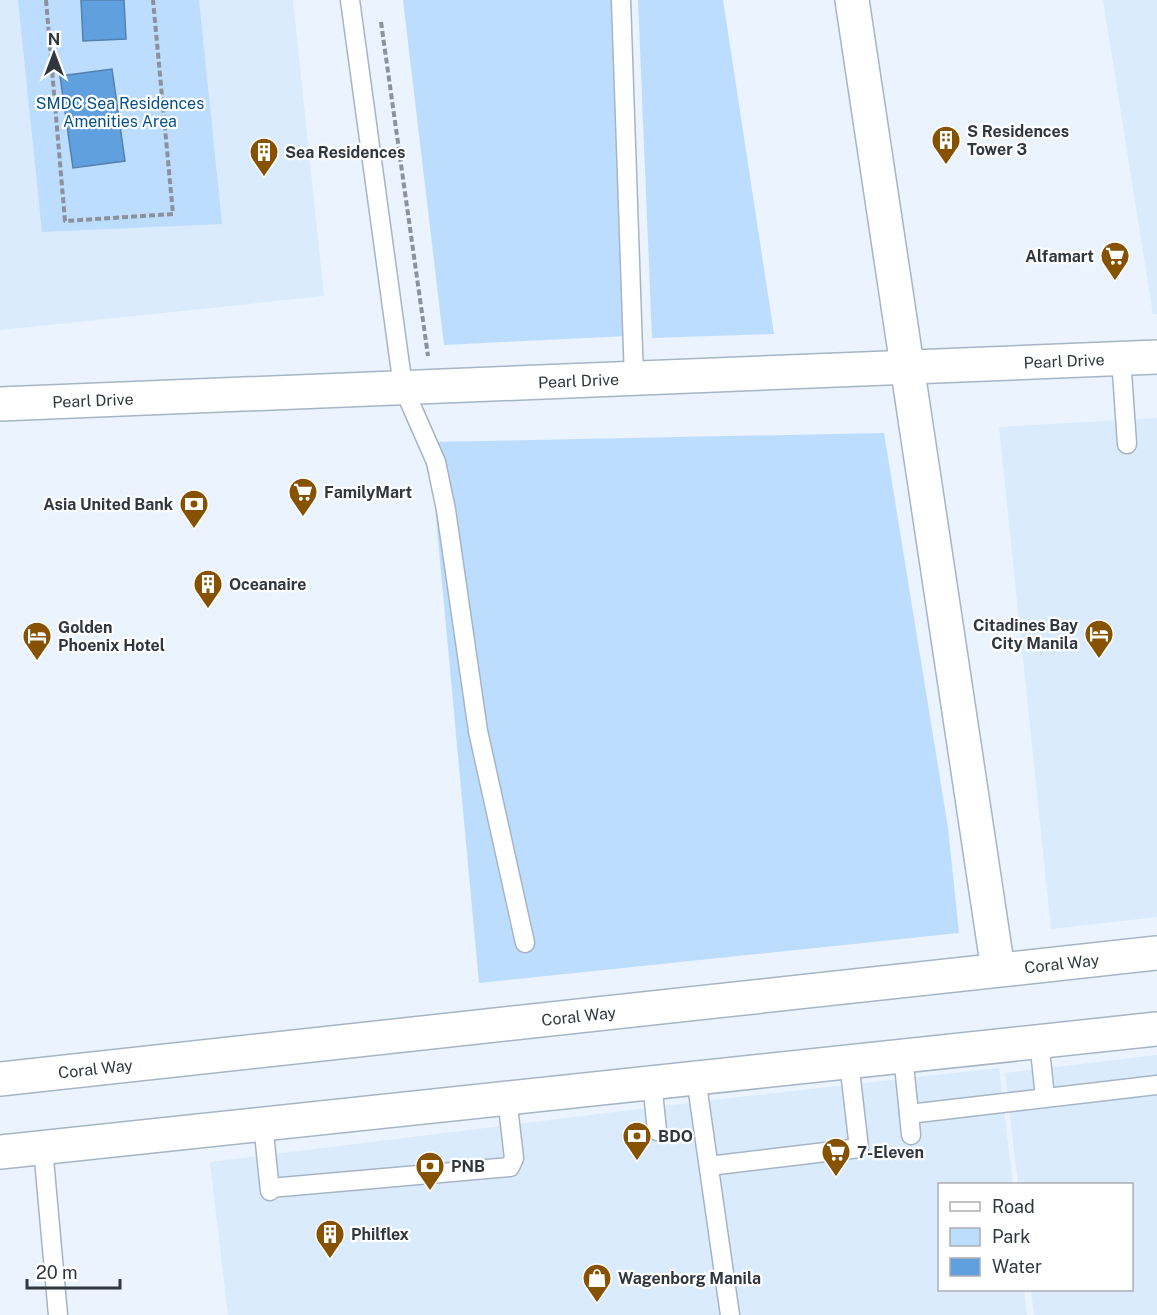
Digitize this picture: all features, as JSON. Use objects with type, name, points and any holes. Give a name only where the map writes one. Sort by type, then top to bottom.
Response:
[{"type":"street","points":[[852,0],[998,970]]},
{"type":"street","name":"Pearl Drive","points":[[0,404],[1157,357]]},
{"type":"street","name":"Coral Way","points":[[0,1079],[1157,953]]},
{"type":"street","points":[[0,1152],[1157,1029]]},
{"type":"lane","points":[[350,0],[418,386],[446,510],[478,731],[525,943]]},
{"type":"lane","points":[[621,0],[634,379]]},
{"type":"lane","points":[[1121,358],[1127,444]]},
{"type":"lane","points":[[1039,1041],[1045,1097]]},
{"type":"lane","points":[[903,1055],[911,1135]]},
{"type":"lane","points":[[709,1166],[859,1148],[849,1062]]},
{"type":"lane","points":[[696,1078],[730,1315]]},
{"type":"lane","points":[[652,1083],[657,1131]]},
{"type":"lane","points":[[909,1114],[1157,1085]]},
{"type":"lane","points":[[263,1124],[270,1190],[510,1167],[514,1158],[507,1098]]},
{"type":"lane","points":[[43,1148],[58,1315]]},
{"type":"path","points":[[46,0],[65,221],[173,214],[153,0]]},
{"type":"path","points":[[379,12],[418,386]]},
{"type":"shaded area","points":[[0,0],[293,0],[324,296],[0,330]]},
{"type":"shaded area","points":[[1103,0],[1157,0],[1157,314],[1153,314]]},
{"type":"shaded area","name":"Citadines Bay City Manila","points":[[1157,418],[1157,917],[1051,929],[999,427]]},
{"type":"shaded area","points":[[1157,1055],[1157,1315],[1034,1315],[1031,1291],[1133,1291],[1133,1183],[1018,1183],[1005,1073]]},
{"type":"shaded area","points":[[999,1068],[1013,1183],[938,1183],[938,1291],[1024,1291],[1027,1315],[228,1315],[210,1162],[696,1102]]},
{"type":"green space","name":"SMDC Sea Residences Amenities Area","points":[[18,0],[199,0],[222,224],[42,232]]},
{"type":"green space","points":[[403,0],[611,0],[628,336],[444,345]]},
{"type":"green space","points":[[638,0],[723,0],[774,334],[652,338]]},
{"type":"green space","points":[[884,433],[948,828],[959,933],[479,983],[429,442]]},
{"type":"water","points":[[81,0],[124,0],[126,39],[83,41]]},
{"type":"water","points":[[112,69],[125,161],[73,168],[60,76]]},
{"type":"place","name":"S Residences Tower 3","points":[[946,166]]},
{"type":"place","name":"Sea Residences","points":[[264,178]]},
{"type":"place","name":"Alfamart","points":[[1115,282]]},
{"type":"place","name":"FamilyMart","points":[[303,518]]},
{"type":"place","name":"Asia United Bank","points":[[194,530]]},
{"type":"place","name":"Oceanaire","points":[[208,610]]},
{"type":"place","name":"Citadines Bay City Manila","points":[[1099,660]]},
{"type":"place","name":"Golden Phoenix Hotel","points":[[37,662]]},
{"type":"place","name":"BDO","points":[[637,1162]]},
{"type":"place","name":"7-Eleven","points":[[836,1178]]},
{"type":"place","name":"PNB","points":[[430,1192]]},
{"type":"place","name":"Philflex","points":[[330,1260]]},
{"type":"place","name":"Wagenborg Manila","points":[[597,1304]]}]
